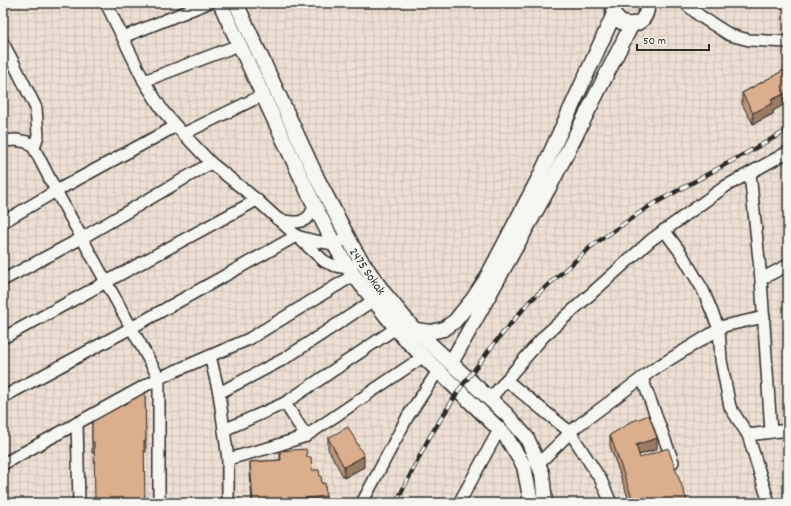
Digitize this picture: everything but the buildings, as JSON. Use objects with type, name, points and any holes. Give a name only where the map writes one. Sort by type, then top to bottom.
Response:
[{"type":"main road","name":"2475 Sokak","points":[[220,3],[334,244],[351,271],[403,337],[505,435],[524,466],[530,497],[529,503]]},
{"type":"main road","name":"2475 Sokak","points":[[236,3],[318,180],[361,261],[384,293],[416,330],[507,414],[528,438],[542,473],[545,503]]},
{"type":"main road","points":[[612,7],[617,18],[621,22],[632,24],[638,23],[643,19],[649,4]]},
{"type":"main road","points":[[416,330],[430,332],[444,329],[463,311],[485,281],[540,176],[612,7]]},
{"type":"main road","points":[[451,363],[552,182],[632,24]]},
{"type":"street","points":[[106,3],[144,80],[163,110],[180,130],[211,163],[257,200],[324,261],[334,266],[351,271]]},
{"type":"street","points":[[123,37],[208,3]]},
{"type":"street","points":[[685,3],[700,16],[730,35],[749,40],[788,42]]},
{"type":"street","points":[[3,43],[36,108],[38,135],[34,148]]},
{"type":"street","points":[[144,80],[239,45]]},
{"type":"street","points":[[3,222],[56,192],[180,130],[263,95]]},
{"type":"street","points":[[3,142],[16,140],[27,142],[34,148],[56,192],[159,378],[159,503]]},
{"type":"street","points":[[490,399],[544,336],[651,240],[726,186],[788,152]]},
{"type":"street","points":[[3,280],[82,238],[211,163]]},
{"type":"street","points":[[750,173],[761,279],[771,432]]},
{"type":"street","points":[[3,338],[257,200]]},
{"type":"street","points":[[277,219],[289,222],[303,220],[311,215],[314,204]]},
{"type":"street","points":[[664,230],[703,290],[719,329],[721,360],[730,407],[748,435],[769,503]]},
{"type":"street","points":[[3,397],[296,236],[334,244],[348,238]]},
{"type":"street","points":[[3,464],[159,378],[249,339],[351,271],[361,261]]},
{"type":"street","points":[[761,279],[788,265]]},
{"type":"street","points":[[219,393],[284,359],[374,300]]},
{"type":"street","points":[[538,464],[576,427],[654,369],[724,326],[764,317]]},
{"type":"street","points":[[224,430],[285,403],[396,328]]},
{"type":"street","points":[[210,356],[219,393],[228,459],[228,503]]},
{"type":"street","points":[[228,459],[306,436],[424,356]]},
{"type":"street","points":[[362,503],[408,416],[438,371]]},
{"type":"street","points":[[642,378],[677,474]]},
{"type":"street","points":[[506,380],[570,432],[601,480],[611,503]]},
{"type":"street","points":[[285,403],[306,436]]},
{"type":"street","points":[[77,423],[79,503]]},
{"type":"street","points":[[459,503],[499,430]]},
{"type":"street","points":[[748,435],[788,430]]},
{"type":"shaded area","points":[[3,3],[788,3],[788,503],[3,503]]},
{"type":"railway","points":[[396,503],[429,438],[459,390],[493,345],[530,301],[593,245],[648,207],[788,130]]}]
